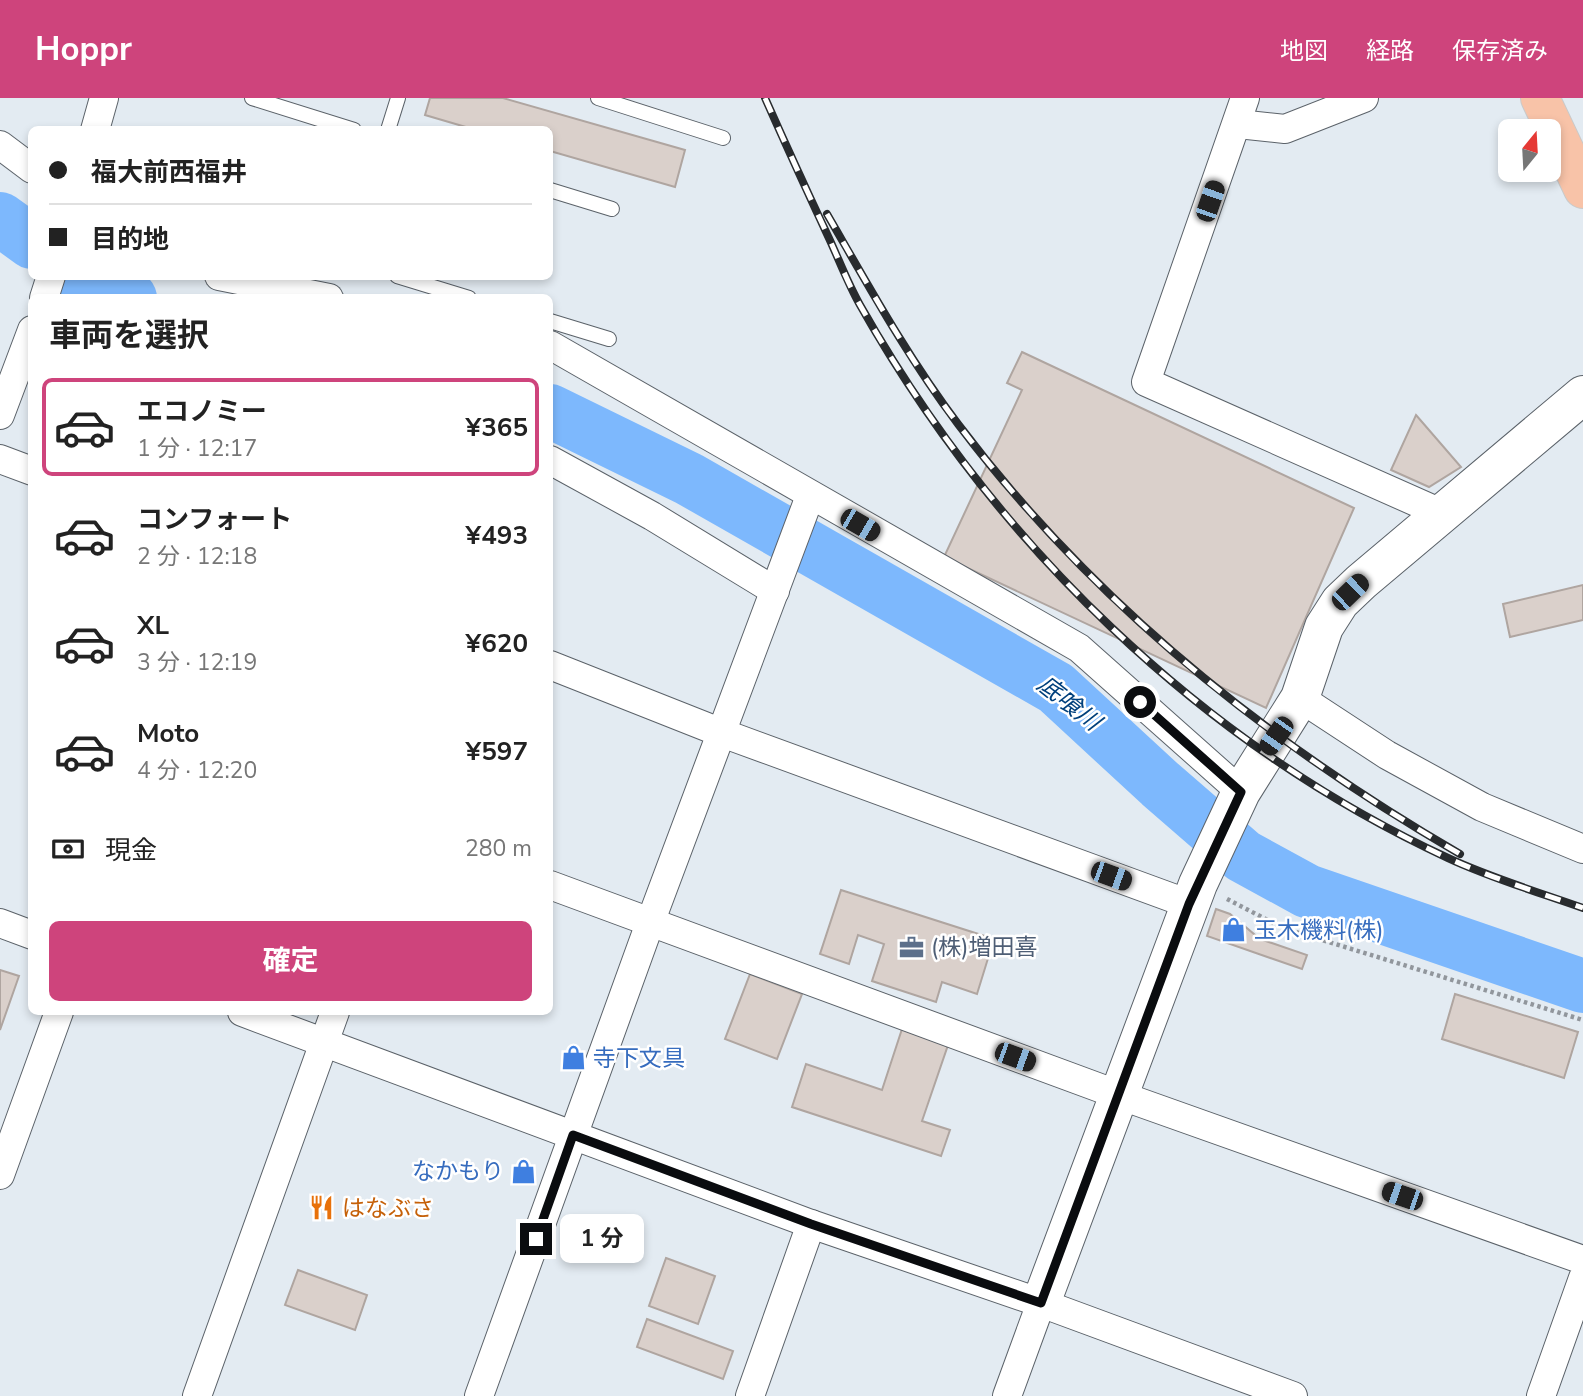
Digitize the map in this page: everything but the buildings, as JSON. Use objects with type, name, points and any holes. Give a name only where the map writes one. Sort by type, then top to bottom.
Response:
[{"type":"main road","points":[[1540,98],[1583,188]]},
{"type":"street","points":[[96,126],[104,98]]},
{"type":"street","points":[[1364,98],[1285,129],[1241,111],[1146,382],[1440,513]]},
{"type":"street","points":[[0,145],[28,166]]},
{"type":"street","points":[[239,280],[309,294]]},
{"type":"street","points":[[0,415],[28,341]]},
{"type":"street","points":[[553,347],[1079,648],[1239,797]]},
{"type":"street","points":[[1007,1396],[1196,888],[1239,797],[1300,698],[1324,627],[1340,602],[1440,513],[1583,395]]},
{"type":"street","points":[[0,459],[28,470]]},
{"type":"street","points":[[553,463],[652,516],[775,591]]},
{"type":"street","points":[[480,1396],[650,923],[810,496]]},
{"type":"street","points":[[553,666],[722,733],[1196,888]]},
{"type":"street","points":[[1300,698],[1387,755],[1482,807],[1583,849]]},
{"type":"street","points":[[553,886],[1119,1095],[1583,1260]]},
{"type":"street","points":[[0,923],[28,933]]},
{"type":"street","points":[[0,1175],[58,1015]]},
{"type":"street","points":[[250,1015],[811,1224],[1041,1303],[1234,1385],[1293,1396]]},
{"type":"street","points":[[197,1396],[334,1015]]},
{"type":"street","points":[[750,1396],[811,1224]]},
{"type":"street","points":[[1541,1396],[1583,1278]]},
{"type":"lane","points":[[252,98],[341,126]]},
{"type":"lane","points":[[389,126],[398,98]]},
{"type":"lane","points":[[598,98],[632,103],[723,138]]},
{"type":"lane","points":[[553,191],[612,209]]},
{"type":"lane","points":[[410,280],[456,294]]},
{"type":"lane","points":[[553,322],[609,339]]},
{"type":"path","points":[[1196,888],[1283,928],[1583,1020]]},
{"type":"waterway","name":"底喰川","points":[[0,219],[28,239]]},
{"type":"waterway","name":"底喰川","points":[[89,280],[121,294]]},
{"type":"waterway","name":"底喰川","points":[[553,412],[689,479],[1056,688],[1243,856],[1307,891],[1583,986]]},
{"type":"railway","points":[[765,98],[855,296],[914,392],[974,475],[1040,554],[1111,627],[1188,695],[1270,756],[1357,811],[1464,865],[1583,908]]},
{"type":"railway","points":[[827,214],[889,321],[940,399],[1010,489],[1066,551],[1125,609],[1187,664],[1252,716],[1319,765],[1460,854]]},
{"type":"place","name":"玉木機料(株)","points":[[1234,930]]},
{"type":"place","name":"(株)増田喜","points":[[911,947]]},
{"type":"place","name":"寺下文具","points":[[573,1058]]},
{"type":"place","name":"なかもり","points":[[524,1171]]},
{"type":"place","name":"はなぶさ","points":[[322,1208]]},
{"type":"route","points":[[536,1239],[573,1135],[811,1224],[1041,1303],[1189,904],[1241,792],[1140,702]]}]
